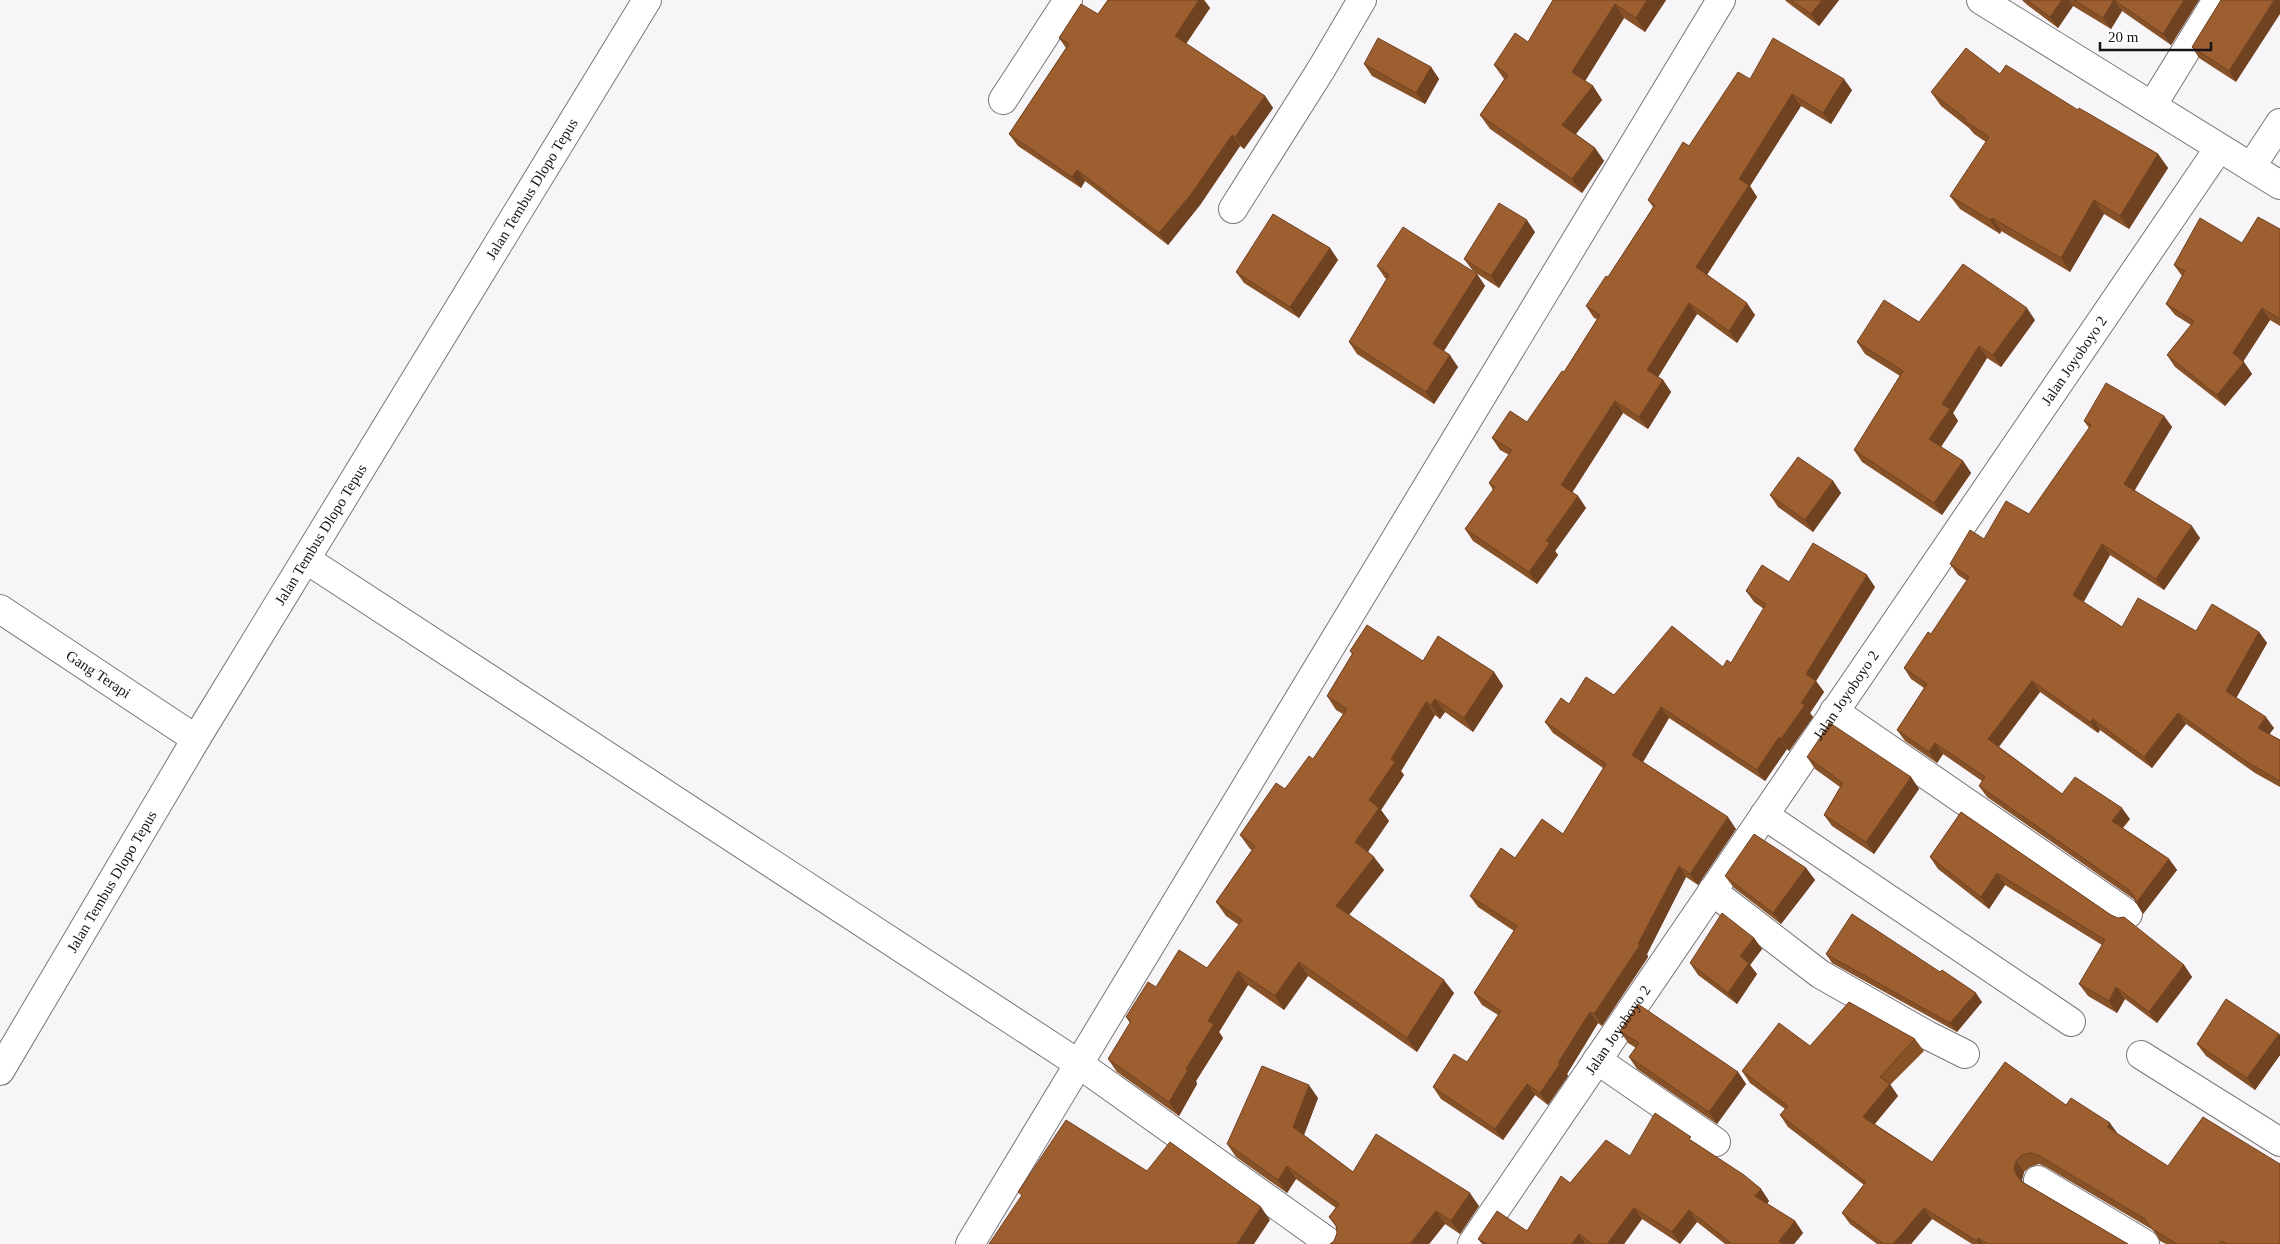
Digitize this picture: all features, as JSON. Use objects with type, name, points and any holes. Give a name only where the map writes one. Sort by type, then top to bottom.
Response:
[{"type":"street","name":"Jalan Tembus Dlopo Tepus","points":[[0,1071],[196,739],[307,560],[647,0]]},
{"type":"street","points":[[1003,100],[1068,0]]},
{"type":"street","points":[[1233,209],[1322,68],[1362,0]]},
{"type":"street","points":[[970,1244],[1721,0]]},
{"type":"street","points":[[1981,0],[2008,7],[2152,106],[2280,185]]},
{"type":"street","points":[[2152,106],[2217,0]]},
{"type":"street","points":[[2250,167],[2280,123]]},
{"type":"street","name":"Jalan Joyoboyo 2","points":[[1472,1244],[2220,148]]},
{"type":"street","points":[[307,560],[1078,1064],[1331,1244]]},
{"type":"street","name":"Gang Terapi","points":[[0,609],[196,739]]},
{"type":"street","points":[[1834,711],[2128,914]]},
{"type":"street","points":[[1764,815],[2071,1022]]},
{"type":"street","points":[[1712,891],[1820,974],[1927,1035],[1965,1054]]},
{"type":"street","points":[[2141,1054],[2280,1142]]},
{"type":"street","points":[[1597,1060],[1716,1142]]},
{"type":"street","points":[[2038,1180],[2145,1244]]},
{"type":"building","points":[[1108,0],[1199,0],[1175,36],[1265,96],[1235,137],[1232,135],[1192,193],[1159,233],[1077,170],[1072,177],[1009,134],[1069,44],[1059,38],[1081,4],[1098,14]]},
{"type":"building","points":[[1553,0],[1647,0],[1636,18],[1615,4],[1572,72],[1593,86],[1562,125],[1595,148],[1572,179],[1480,115],[1508,75],[1494,65],[1515,33],[1528,42]]},
{"type":"building","points":[[1791,0],[1822,0],[1811,14]]},
{"type":"building","points":[[2027,0],[2062,0],[2050,17]]},
{"type":"building","points":[[2074,0],[2114,0],[2103,18]]},
{"type":"building","points":[[2114,0],[2184,0],[2163,34]]},
{"type":"building","points":[[2221,0],[2274,0],[2229,71],[2192,47]]},
{"type":"building","points":[[1378,38],[1431,67],[1416,93],[1364,64]]},
{"type":"building","points":[[1773,38],[1844,79],[1823,113],[1792,94],[1739,179],[1749,185],[1696,267],[1747,303],[1729,331],[1689,303],[1647,370],[1663,380],[1639,417],[1615,401],[1561,485],[1578,496],[1546,541],[1550,543],[1529,572],[1465,529],[1495,487],[1489,483],[1512,450],[1492,438],[1510,411],[1527,422],[1562,371],[1564,372],[1600,315],[1586,306],[1606,276],[1608,277],[1655,205],[1648,200],[1683,142],[1689,146],[1738,72],[1750,79]]},
{"type":"building","points":[[1966,48],[2000,74],[2006,65],[2078,110],[2079,108],[2158,154],[2120,216],[2094,200],[2061,258],[1950,196],[1989,137],[1965,121],[1966,119],[1931,92]]},
{"type":"building","points":[[1499,203],[1527,220],[1491,276],[1464,259]]},
{"type":"building","points":[[1273,214],[1330,248],[1290,307],[1236,272]]},
{"type":"building","points":[[2258,217],[2280,229],[2280,319],[2262,308],[2233,353],[2244,362],[2217,395],[2167,355],[2194,321],[2166,304],[2185,271],[2174,265],[2200,218],[2242,243]]},
{"type":"building","points":[[1403,227],[1477,274],[1433,344],[1450,355],[1426,392],[1349,342],[1389,275],[1377,266]]},
{"type":"building","points":[[1963,264],[2027,308],[1993,355],[1979,346],[1942,404],[1950,409],[1929,439],[1963,461],[1934,503],[1854,450],[1903,371],[1857,342],[1884,300],[1919,322]]},
{"type":"building","points":[[2106,383],[2164,416],[2124,484],[2192,526],[2156,579],[2102,544],[2073,595],[2122,627],[2138,598],[2196,631],[2212,604],[2259,632],[2226,691],[2266,717],[2258,728],[2280,740],[2280,781],[2247,762],[2178,713],[2144,757],[2093,719],[2090,722],[2032,681],[1988,739],[2062,794],[2075,777],[2122,808],[2112,821],[2169,859],[2136,903],[2134,896],[2129,890],[1979,786],[1985,777],[1935,743],[1929,752],[1897,730],[1927,684],[1904,668],[1928,632],[1931,634],[1969,577],[1950,564],[1970,530],[1984,539],[2006,501],[2029,514],[2091,425],[2084,421]]},
{"type":"building","points":[[1798,457],[1833,481],[1805,520],[1770,495]]},
{"type":"building","points":[[1813,543],[1867,575],[1806,674],[1816,681],[1801,703],[1805,705],[1781,739],[1779,737],[1757,770],[1661,707],[1632,755],[1728,817],[1690,874],[1679,866],[1638,944],[1640,945],[1594,1014],[1590,1012],[1558,1063],[1560,1064],[1540,1093],[1527,1084],[1495,1129],[1433,1087],[1454,1054],[1467,1062],[1501,1011],[1474,993],[1517,926],[1470,896],[1501,848],[1515,858],[1542,819],[1563,834],[1606,764],[1545,722],[1561,698],[1569,704],[1586,677],[1614,695],[1672,626],[1723,667],[1727,660],[1731,663],[1766,604],[1746,591],[1762,565],[1789,582]]},
{"type":"building","points":[[1367,625],[1423,661],[1438,636],[1494,672],[1464,718],[1435,699],[1431,705],[1426,702],[1391,759],[1395,762],[1369,800],[1379,808],[1355,842],[1374,857],[1336,906],[1444,980],[1407,1038],[1299,962],[1275,996],[1238,971],[1208,1021],[1214,1024],[1186,1069],[1188,1070],[1169,1102],[1108,1059],[1131,1021],[1126,1017],[1148,982],[1156,987],[1179,950],[1207,968],[1242,920],[1216,902],[1255,846],[1240,835],[1276,783],[1285,789],[1309,756],[1313,759],[1347,709],[1327,696],[1353,653],[1350,651]]},
{"type":"building","points":[[1830,723],[1911,777],[1866,842],[1824,815],[1843,783],[1807,757]]},
{"type":"building","points":[[1961,812],[2111,915],[2118,918],[2124,917],[2184,965],[2149,1012],[2116,987],[2109,1001],[2079,984],[2105,940],[1997,873],[1981,897],[1930,857]]},
{"type":"building","points":[[1754,834],[1806,868],[1773,913],[1725,876]]},
{"type":"building","points":[[1722,913],[1754,938],[1740,956],[1749,963],[1728,993],[1690,963]]},
{"type":"building","points":[[1852,914],[1940,972],[1942,970],[1976,993],[1950,1023],[1826,954]]},
{"type":"building","points":[[2226,999],[2279,1034],[2247,1078],[2197,1044]]},
{"type":"building","points":[[1849,1002],[1915,1039],[1880,1077],[1890,1084],[1863,1117],[1932,1162],[2005,1062],[2066,1105],[2071,1098],[2110,1123],[2107,1127],[2168,1166],[2203,1117],[2280,1164],[2280,1244],[2227,1244],[2221,1241],[2219,1244],[2177,1244],[2152,1229],[2145,1219],[2038,1155],[2031,1153],[2022,1155],[2016,1161],[2014,1169],[2022,1182],[2128,1244],[1988,1244],[1978,1238],[1977,1241],[1924,1208],[1893,1244],[1884,1244],[1842,1213],[1866,1182],[1780,1115],[1788,1106],[1742,1071],[1779,1023],[1810,1046]]},
{"type":"building","points":[[1638,1004],[1738,1072],[1709,1112],[1629,1057],[1639,1043],[1620,1031]]},
{"type":"building","points":[[1262,1066],[1309,1085],[1293,1127],[1353,1172],[1376,1134],[1470,1193],[1451,1221],[1436,1211],[1410,1244],[1330,1244],[1334,1241],[1337,1233],[1336,1225],[1329,1217],[1339,1204],[1287,1166],[1278,1180],[1227,1144]]},
{"type":"building","points":[[1655,1113],[1691,1137],[1689,1139],[1744,1175],[1761,1189],[1755,1196],[1795,1221],[1779,1241],[1783,1244],[1732,1244],[1689,1210],[1672,1232],[1634,1208],[1607,1244],[1592,1244],[1579,1234],[1572,1244],[1487,1244],[1478,1239],[1497,1211],[1527,1231],[1561,1176],[1570,1183],[1606,1140],[1630,1156]]},
{"type":"building","points":[[1066,1120],[1147,1171],[1170,1142],[1261,1207],[1237,1244],[989,1244],[1022,1195],[1018,1192]]}]
